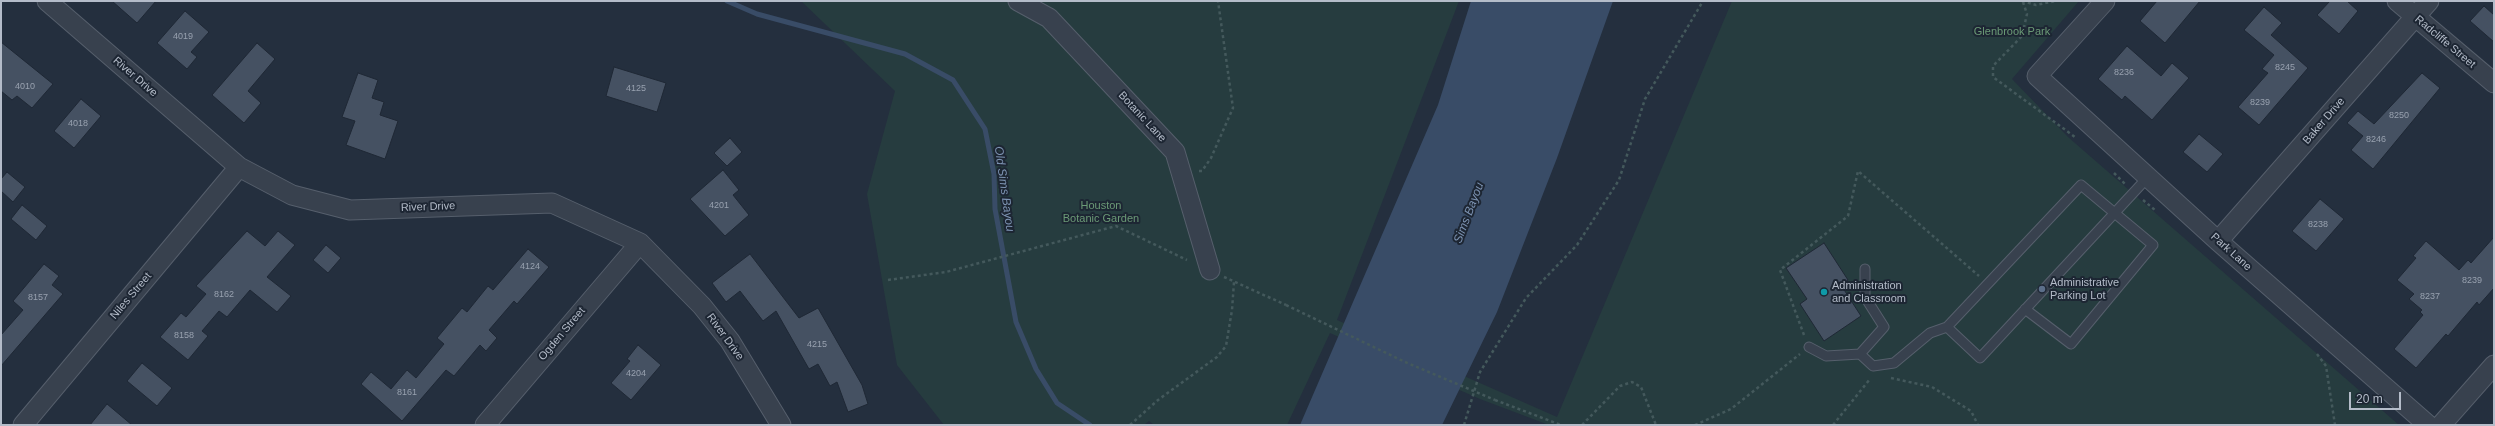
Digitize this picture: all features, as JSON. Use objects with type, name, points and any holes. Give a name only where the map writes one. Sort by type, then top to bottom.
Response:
[{"type":"street","name":"River Drive","points":[[46,1],[239,167],[292,195],[350,210],[552,203],[640,243],[702,306],[730,341],[781,425]]},
{"type":"street","name":"Botanic Lane","points":[[1018,1],[1049,18],[1175,152],[1210,270]]},
{"type":"street","name":"Park Lane","points":[[2105,1],[2037,76],[2218,241],[2428,425]]},
{"type":"street","name":"Radcliffe Street","points":[[2396,1],[2494,83]]},
{"type":"street","name":"Baker Drive","points":[[2218,241],[2429,1]]},
{"type":"street","name":"Niles Street","points":[[23,425],[239,167]]},
{"type":"street","name":"Ogden Street","points":[[485,425],[640,243]]},
{"type":"street","points":[[2441,425],[2494,365]]},
{"type":"lane","points":[[1947,327],[1980,358],[2148,177]]},
{"type":"lane","points":[[1860,354],[1873,366],[1894,363],[1930,333],[1947,327],[2081,185],[2153,245],[2071,344],[2026,309]]},
{"type":"lane","points":[[1809,347],[1826,356],[1860,354],[1884,327],[1865,297],[1865,269]]},
{"type":"path","points":[[1181,172],[1202,171],[1211,158],[1233,108],[1218,1]]},
{"type":"path","points":[[1464,425],[1480,372],[1526,298],[1577,245],[1619,180],[1645,99],[1703,1]]},
{"type":"path","points":[[2023,2],[2036,5],[2056,1]]},
{"type":"path","points":[[1695,425],[1731,409],[1809,347],[1780,270],[1848,216],[1858,171],[1988,284]]},
{"type":"path","points":[[888,280],[909,279],[946,272],[1084,233],[1116,226],[1405,362],[1495,400],[1561,425]]},
{"type":"path","points":[[1130,425],[1158,400],[1217,357],[1226,346],[1232,310],[1234,282]]},
{"type":"path","points":[[1833,425],[1872,375]]},
{"type":"path","points":[[1885,377],[1932,387],[1971,411],[1978,425]]},
{"type":"path","points":[[1582,425],[1620,386],[1632,382],[1641,387],[1656,425]]},
{"type":"green space","name":"Houston Botanic Garden","points":[[801,1],[1459,1],[1337,320],[1557,417],[1732,1],[2079,1],[2012,79],[2068,137],[2399,425],[1549,425],[1480,399],[1330,333],[1287,425],[1154,425],[1149,421],[1144,425],[944,425],[897,365],[867,194],[895,91]]},
{"type":"water","name":"Sims Bayou","points":[[1471,1],[1613,1],[1557,158],[1497,312],[1442,425],[1300,425],[1438,105]]},
{"type":"building","points":[[112,1],[156,1],[137,23]]},
{"type":"building","points":[[2157,1],[2200,1],[2165,43],[2140,21]]},
{"type":"building","points":[[2330,1],[2347,1],[2358,11],[2339,34],[2317,15]]},
{"type":"building","points":[[2484,6],[2494,15],[2494,42],[2470,21]]},
{"type":"building","points":[[2264,7],[2282,23],[2271,35],[2308,68],[2259,125],[2238,107],[2268,73],[2262,69],[2274,55],[2244,30]]},
{"type":"building","points":[[185,11],[209,32],[191,52],[197,57],[187,69],[157,43]]},
{"type":"building","points":[[1,42],[53,84],[32,108],[17,96],[12,100],[1,91]]},
{"type":"building","points":[[257,43],[275,59],[248,91],[261,103],[244,123],[212,95]]},
{"type":"building","points":[[2127,46],[2161,76],[2172,63],[2189,78],[2152,120],[2125,96],[2122,100],[2098,79]]},
{"type":"building","points":[[614,67],[666,83],[657,112],[606,96]]},
{"type":"building","points":[[358,73],[378,80],[372,98],[384,102],[380,115],[398,121],[385,159],[346,145],[355,121],[342,117]]},
{"type":"building","points":[[2422,73],[2440,88],[2373,169],[2351,150],[2363,136],[2347,123],[2358,111],[2374,124]]},
{"type":"building","points":[[81,99],[101,116],[74,148],[54,131]]},
{"type":"building","points":[[2199,134],[2223,154],[2207,172],[2183,152]]},
{"type":"building","points":[[730,138],[742,152],[727,166],[714,153]]},
{"type":"building","points":[[723,170],[739,190],[733,195],[749,215],[725,236],[690,199]]},
{"type":"building","points":[[7,172],[25,187],[13,202],[1,191],[1,179]]},
{"type":"building","points":[[2320,199],[2344,219],[2316,251],[2292,231]]},
{"type":"building","points":[[22,205],[47,226],[36,240],[11,219]]},
{"type":"building","points":[[247,231],[265,246],[278,231],[295,245],[267,277],[291,296],[277,312],[250,290],[227,317],[219,311],[202,331],[208,336],[188,360],[160,337],[181,313],[186,317],[206,294],[196,286]]},
{"type":"building","points":[[2494,237],[2494,288],[2479,305],[2477,302],[2448,336],[2446,334],[2416,368],[2394,349],[2423,315],[2420,312],[2422,310],[2409,299],[2414,294],[2397,280],[2416,258],[2413,256],[2426,241],[2459,270],[2468,260],[2471,263]]},
{"type":"building","name":"Administration and Classroom","points":[[1824,243],[1848,280],[1841,285],[1861,316],[1824,341],[1800,304],[1807,299],[1786,268]]},
{"type":"building","points":[[326,245],[341,258],[328,273],[313,260]]},
{"type":"building","points":[[528,249],[549,267],[517,304],[514,301],[489,330],[497,338],[486,351],[480,345],[454,376],[446,370],[402,421],[361,384],[371,372],[391,389],[407,370],[416,378],[444,344],[437,338],[462,308],[467,312],[488,286],[493,290]]},
{"type":"building","points":[[750,254],[799,318],[818,308],[862,385],[868,404],[848,412],[837,382],[830,386],[818,364],[809,369],[776,311],[763,321],[740,291],[726,302],[712,283]]},
{"type":"building","points":[[44,264],[59,276],[52,285],[63,294],[1,366],[1,335],[23,310],[13,301]]},
{"type":"building","points":[[638,345],[661,365],[631,400],[611,383],[630,361],[627,359]]},
{"type":"building","points":[[142,363],[172,388],[157,406],[127,381]]},
{"type":"building","points":[[107,404],[132,425],[90,425]]},
{"type":"waterway","name":"Old Sims Bayou","points":[[727,1],[757,14],[905,54],[953,80],[985,129],[994,174],[995,209],[1016,322],[1036,369],[1057,403],[1090,425]]},
{"type":"place","name":"Administrative Parking Lot","points":[[2042,289]]},
{"type":"place","name":"Administration and Classroom","points":[[1824,292]]},
{"type":"park label","name":"Glenbrook Park","points":[[2012,32]]}]
